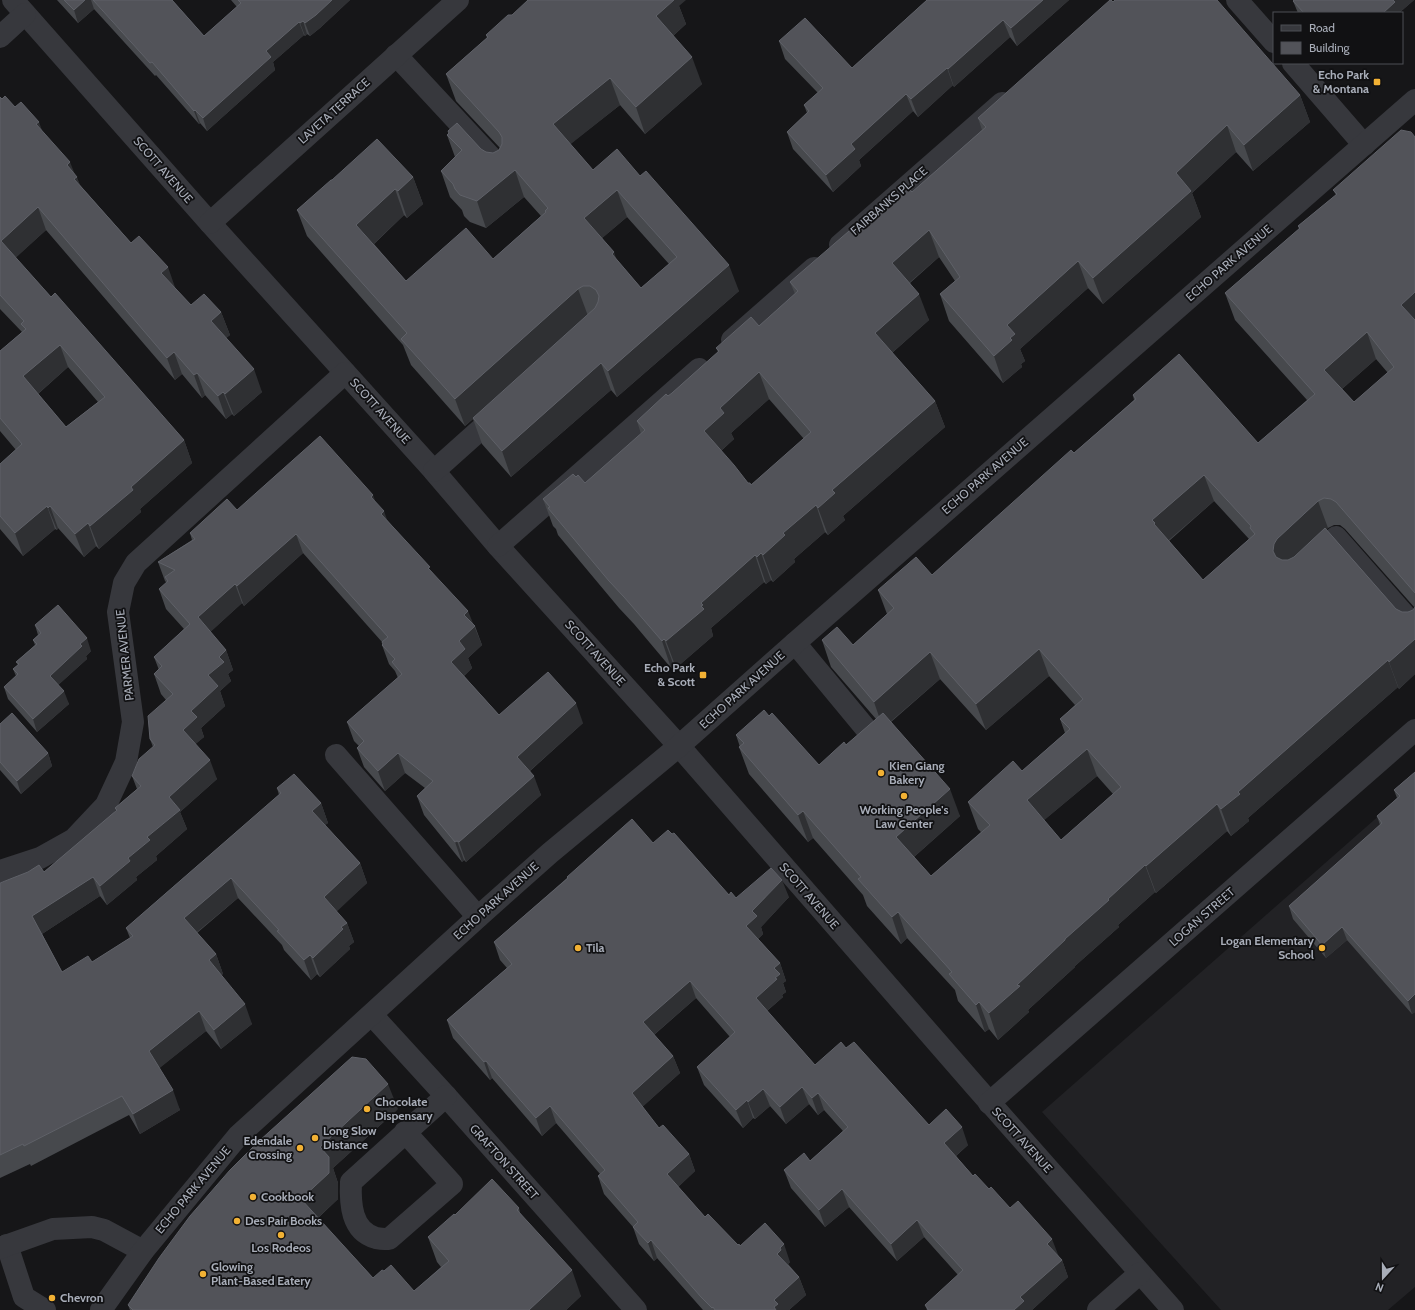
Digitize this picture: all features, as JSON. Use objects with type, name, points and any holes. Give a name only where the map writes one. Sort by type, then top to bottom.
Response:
[{"type":"street","name":"LAVETA TERRACE","points":[[210,223],[458,0]]},
{"type":"street","points":[[1237,0],[1273,41]]},
{"type":"street","points":[[0,37],[19,7]]},
{"type":"street","name":"SCOTT AVENUE","points":[[19,7],[210,223],[434,471],[498,546],[679,746],[990,1103],[1173,1310]]},
{"type":"street","points":[[396,55],[500,167]]},
{"type":"street","points":[[1294,64],[1364,145]]},
{"type":"street","name":"FAIRBANKS PLACE","points":[[498,546],[1017,89]]},
{"type":"street","name":"ECHO PARK AVENUE","points":[[101,1310],[143,1251],[238,1136],[550,853],[679,746],[1415,100]]},
{"type":"street","name":"PARMER AVENUE","points":[[0,871],[40,858],[74,838],[106,805],[126,762],[133,722],[118,612],[124,583],[136,563],[346,372]]},
{"type":"street","points":[[434,471],[516,398]]},
{"type":"street","points":[[1300,571],[1336,537],[1415,627]]},
{"type":"street","points":[[795,643],[872,736]]},
{"type":"street","name":"LOGAN STREET","points":[[990,1103],[1415,730]]},
{"type":"street","points":[[336,755],[478,917]]},
{"type":"street","name":"GRAFTON STREET","points":[[372,1015],[636,1310]]},
{"type":"street","points":[[405,1132],[452,1184],[389,1239],[376,1238],[362,1232],[353,1215],[350,1198],[351,1182],[405,1132],[446,1096]]},
{"type":"street","points":[[45,1310],[24,1297],[4,1246],[53,1229],[92,1227],[104,1230],[143,1251]]},
{"type":"street","points":[[1098,1310],[1140,1273]]},
{"type":"shaded area","name":"Logan Elementary School","points":[[1415,784],[1415,1287],[1388,1310],[1221,1310],[1042,1112]]},
{"type":"building","points":[[64,0],[85,0],[74,10]]},
{"type":"building","points":[[93,0],[172,0],[204,36],[241,3],[238,0],[332,0],[305,23],[303,21],[300,23],[299,22],[266,51],[271,57],[203,118],[195,110],[194,111],[152,62],[150,63]]},
{"type":"building","points":[[528,0],[674,0],[656,16],[692,57],[636,107],[610,78],[553,124],[593,170],[617,149],[640,176],[646,171],[729,265],[608,371],[601,363],[502,451],[473,418],[595,308],[599,296],[596,290],[590,286],[583,286],[578,289],[455,399],[401,339],[407,333],[297,210],[377,139],[413,177],[398,191],[395,189],[356,225],[406,281],[466,228],[493,259],[546,212],[545,211],[548,208],[515,170],[477,201],[460,195],[453,184],[441,171],[462,150],[447,135],[449,133],[448,131],[457,123],[481,149],[486,152],[493,153],[499,150],[502,144],[502,137],[499,132],[446,74],[488,37],[486,35],[508,15],[512,15]],"holes":[[[617,190],[677,257],[641,288],[612,254],[614,252],[584,218]]]},
{"type":"building","points":[[927,0],[1043,0],[1011,28],[1003,20],[948,69],[947,68],[911,99],[906,94],[851,144],[855,149],[826,175],[787,132],[809,111],[804,105],[823,88],[779,41],[805,18],[852,68]]},
{"type":"building","points":[[1110,0],[1113,2],[1115,0],[1217,0],[1300,95],[1244,145],[1227,125],[1176,173],[1191,191],[1093,278],[1078,261],[1007,325],[1015,334],[1010,338],[1012,340],[994,356],[940,294],[960,277],[929,230],[892,263],[919,294],[875,333],[935,401],[832,490],[835,493],[818,508],[816,505],[783,533],[785,535],[763,555],[761,553],[757,557],[755,555],[701,603],[703,605],[701,606],[704,609],[666,641],[664,639],[662,641],[609,581],[548,508],[550,507],[543,499],[573,474],[576,477],[578,475],[585,483],[645,430],[637,421],[666,394],[668,396],[672,393],[719,351],[716,348],[751,317],[759,326],[798,291],[790,282],[856,225],[858,228],[862,224],[864,226],[907,187],[912,192],[986,127],[978,118]],"holes":[[[759,372],[811,432],[751,485],[704,431],[724,413],[720,408]]]},
{"type":"building","points":[[1393,0],[1395,2],[1384,12],[1303,12],[1293,1]]},
{"type":"building","points":[[5,96],[15,107],[21,102],[39,122],[36,124],[70,162],[67,165],[77,177],[74,179],[131,243],[139,236],[168,267],[161,273],[191,305],[204,294],[221,312],[211,321],[254,369],[225,394],[223,392],[218,396],[197,373],[194,375],[174,352],[167,358],[38,207],[1,241],[51,297],[55,293],[184,440],[131,487],[133,490],[90,526],[88,523],[75,534],[50,506],[48,508],[47,506],[15,533],[0,516],[0,464],[22,444],[0,418],[0,351],[26,329],[21,324],[24,321],[0,295],[0,97],[2,99]],"holes":[[[60,345],[105,397],[66,427],[23,376]]]},
{"type":"building","points":[[1401,130],[1411,132],[1415,137],[1415,292],[1401,305],[1415,320],[1415,593],[1336,502],[1331,499],[1324,498],[1318,501],[1277,539],[1274,544],[1273,551],[1276,557],[1282,560],[1288,560],[1294,557],[1325,528],[1396,609],[1402,612],[1408,612],[1413,610],[1415,607],[1415,639],[1389,662],[1388,660],[1238,792],[1240,794],[1221,809],[1217,804],[1146,866],[1145,865],[1017,985],[1020,986],[989,1013],[979,1002],[976,1005],[949,974],[952,972],[898,912],[892,917],[858,879],[861,877],[803,811],[798,815],[739,747],[744,743],[736,735],[764,710],[769,716],[772,713],[819,765],[844,742],[846,745],[883,713],[950,789],[896,837],[931,876],[990,825],[968,802],[1013,761],[1022,771],[1070,729],[1060,719],[1083,699],[1039,649],[976,704],[930,652],[874,702],[822,640],[837,627],[853,645],[894,608],[878,590],[916,557],[932,575],[1071,450],[1074,453],[1136,399],[1133,395],[1179,354],[1258,443],[1315,394],[1225,293],[1300,228],[1298,226],[1337,194],[1333,190]],"holes":[[[1367,332],[1394,367],[1354,402],[1324,370]],[[1204,475],[1251,526],[1250,528],[1255,534],[1203,580],[1152,520]],[[1087,749],[1121,787],[1061,840],[1027,800]]]},
{"type":"building","points":[[320,436],[373,495],[371,497],[384,511],[381,514],[468,611],[464,615],[475,626],[459,641],[465,649],[451,662],[499,715],[548,672],[576,703],[517,757],[534,776],[459,842],[455,842],[417,796],[433,781],[398,753],[378,771],[357,748],[364,741],[347,722],[402,674],[392,662],[395,659],[382,645],[382,642],[388,637],[296,534],[237,586],[235,584],[198,617],[226,650],[219,657],[224,662],[208,675],[218,686],[191,711],[197,717],[183,730],[210,760],[169,797],[180,810],[147,837],[150,840],[128,858],[130,861],[100,886],[93,877],[32,916],[62,972],[88,956],[92,962],[133,936],[126,928],[281,793],[277,788],[294,774],[321,803],[312,811],[360,863],[324,897],[347,923],[341,927],[343,929],[313,958],[310,955],[304,960],[277,931],[279,930],[231,878],[184,918],[216,954],[209,960],[245,1004],[214,1030],[199,1011],[149,1051],[173,1090],[133,1114],[122,1096],[24,1146],[23,1144],[0,1155],[0,883],[28,872],[39,865],[44,872],[117,810],[115,808],[141,786],[132,776],[139,759],[155,745],[150,739],[148,716],[173,694],[154,674],[162,666],[154,657],[190,624],[159,589],[168,581],[165,577],[175,570],[158,562],[195,539],[190,533],[227,499],[237,510]]},
{"type":"building","points":[[58,605],[87,638],[80,644],[82,646],[50,676],[64,691],[33,719],[4,687],[18,674],[13,669],[19,664],[16,662],[37,644],[33,640],[41,633],[35,625]]},
{"type":"building","points":[[12,713],[48,753],[17,781],[0,762],[0,724]]},
{"type":"building","points":[[1415,772],[1415,994],[1408,1001],[1342,927],[1322,945],[1289,906],[1382,823],[1377,816],[1400,796],[1394,790]]},
{"type":"building","points":[[632,819],[653,843],[668,830],[672,834],[674,833],[729,895],[731,892],[736,898],[771,868],[782,880],[752,911],[757,916],[746,926],[780,963],[774,968],[780,974],[775,978],[777,979],[756,998],[815,1065],[841,1042],[846,1048],[854,1042],[929,1125],[946,1109],[962,1127],[944,1143],[973,1176],[975,1174],[989,1189],[991,1187],[1010,1208],[1018,1201],[1052,1239],[1047,1244],[1062,1260],[1020,1297],[1024,1301],[1014,1310],[928,1310],[925,1305],[963,1270],[917,1220],[891,1244],[842,1189],[819,1210],[784,1170],[804,1153],[810,1161],[848,1127],[818,1093],[812,1098],[802,1087],[780,1107],[763,1089],[736,1110],[697,1067],[735,1032],[690,981],[643,1022],[673,1056],[632,1093],[659,1128],[663,1125],[689,1154],[667,1174],[705,1217],[708,1214],[740,1246],[765,1223],[784,1244],[777,1254],[799,1277],[774,1300],[778,1304],[774,1307],[776,1310],[715,1310],[713,1307],[712,1308],[651,1240],[648,1243],[633,1227],[638,1222],[598,1176],[605,1170],[550,1106],[536,1118],[486,1061],[484,1062],[447,1020],[512,964],[494,942],[568,878],[567,877]]},
{"type":"building","points":[[352,1057],[366,1059],[388,1084],[320,1147],[329,1157],[329,1173],[301,1199],[373,1278],[382,1270],[384,1271],[391,1265],[414,1291],[449,1261],[428,1237],[454,1214],[455,1215],[492,1179],[519,1208],[517,1210],[572,1270],[529,1310],[133,1310],[128,1305],[159,1258],[190,1216],[230,1170],[258,1142]]},
{"type":"place","name":"Echo Park & Montana","points":[[1377,82]]},
{"type":"place","name":"Echo Park & Scott","points":[[703,675]]},
{"type":"place","name":"Kien Giang Bakery","points":[[881,773]]},
{"type":"place","name":"Working People's Law Center","points":[[904,796]]},
{"type":"place","name":"Tila","points":[[578,948]]},
{"type":"place","name":"Logan Elementary School","points":[[1322,948]]},
{"type":"place","name":"Chocolate Dispensary","points":[[367,1109]]},
{"type":"place","name":"Long Slow Distance","points":[[315,1138]]},
{"type":"place","name":"Edendale Crossing","points":[[300,1148]]},
{"type":"place","name":"Cookbook","points":[[253,1197]]},
{"type":"place","name":"Des Pair Books","points":[[237,1221]]},
{"type":"place","name":"Los Rodeos","points":[[281,1235]]},
{"type":"place","name":"Glowing Plant-Based Eatery","points":[[203,1274]]},
{"type":"place","name":"Chevron","points":[[52,1298]]}]
